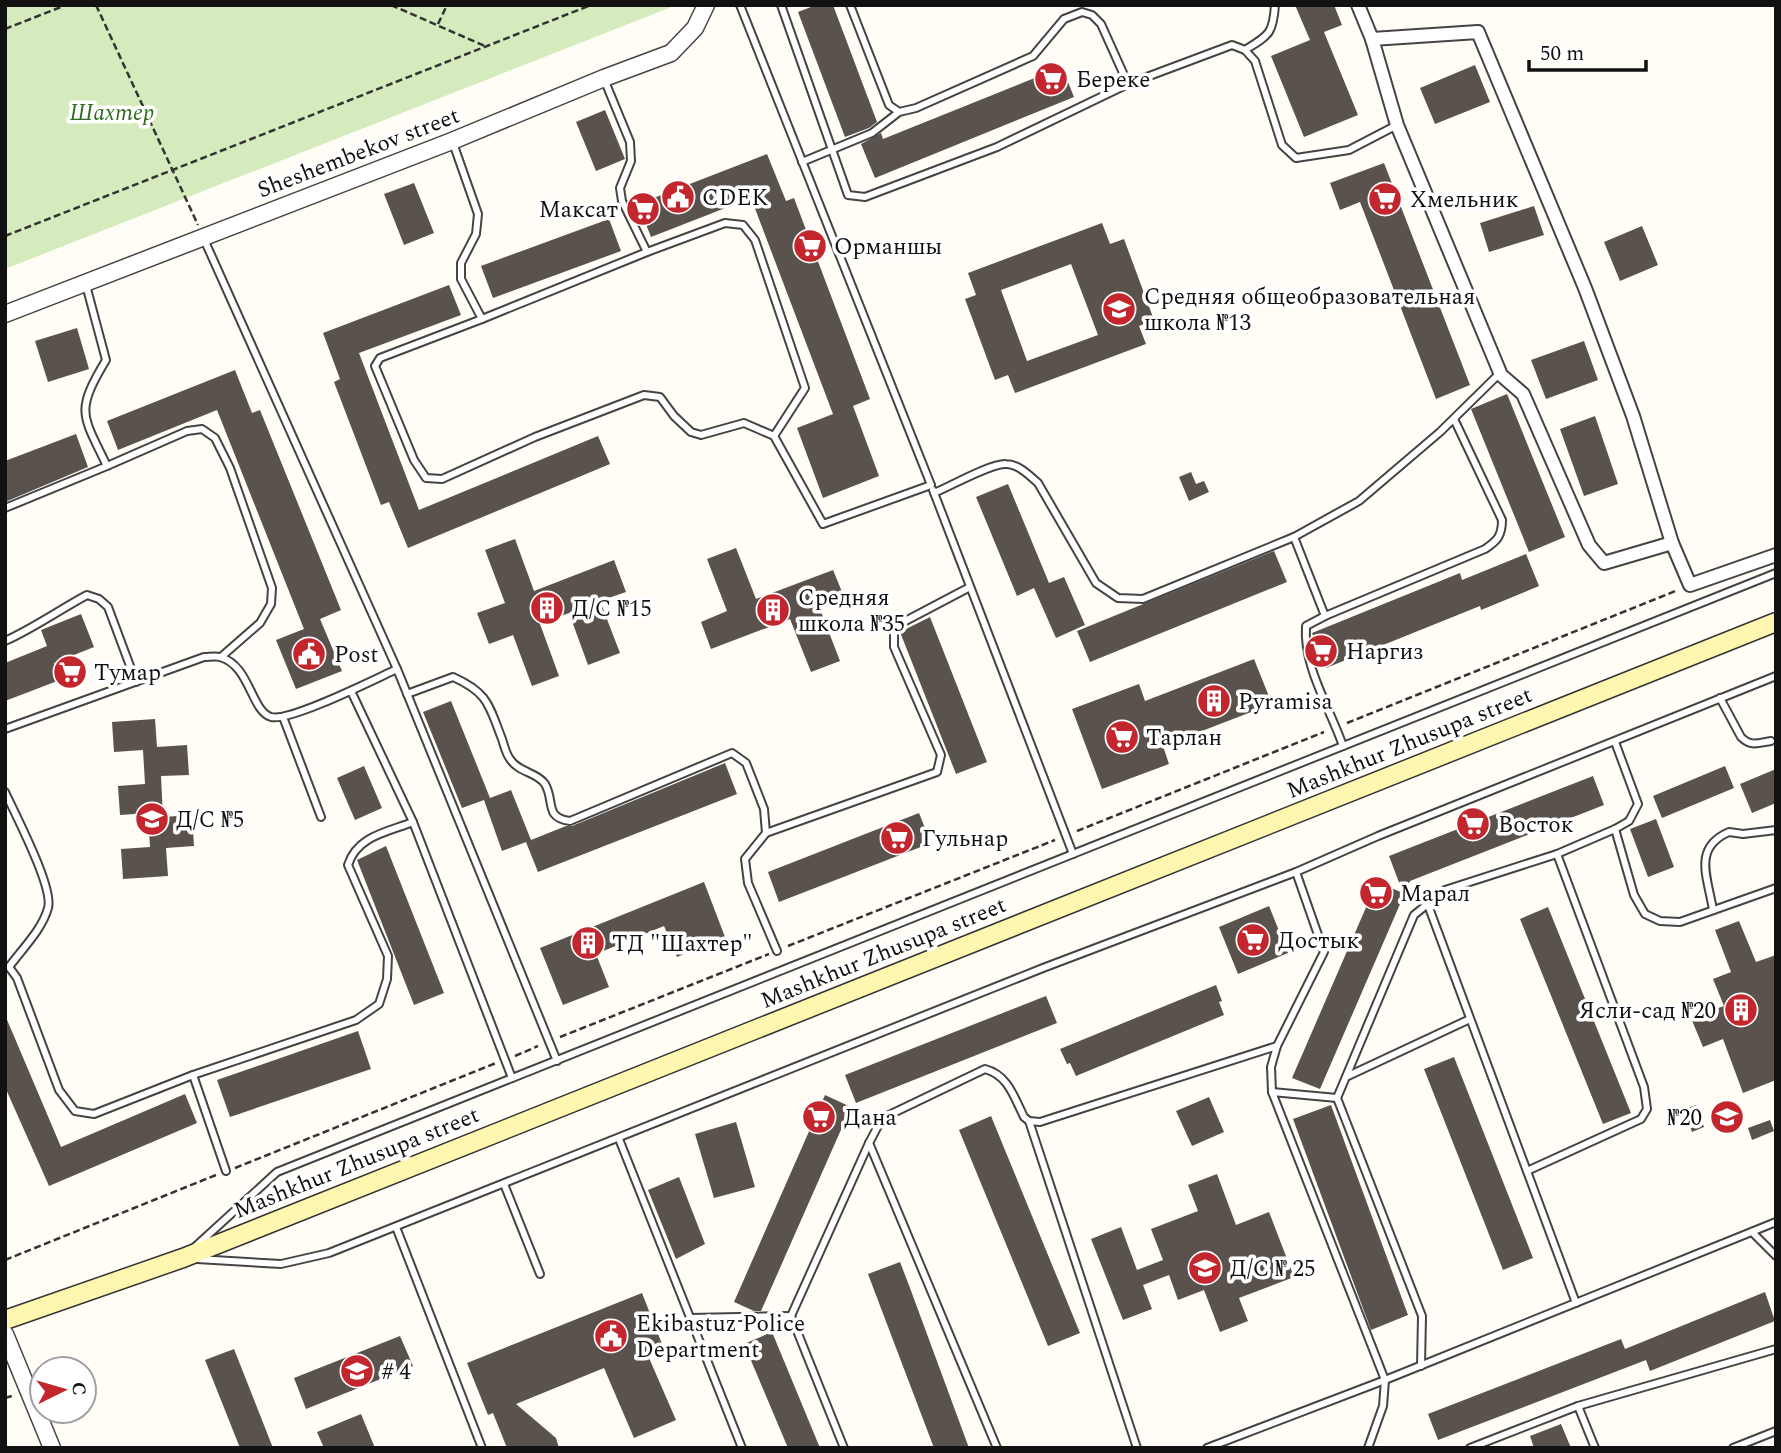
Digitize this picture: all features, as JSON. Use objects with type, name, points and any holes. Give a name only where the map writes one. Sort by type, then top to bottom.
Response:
[{"type":"main road","name":"Mashkhur Zhusupa street","points":[[5,1320],[183,1258],[1776,622]]},
{"type":"street","name":"Sheshembekov street","points":[[5,314],[671,53],[695,28],[706,5]]},
{"type":"street","points":[[1358,5],[1372,39],[1397,125],[1500,373],[1523,394],[1589,545],[1604,563],[1672,542]]},
{"type":"street","points":[[1372,39],[1478,32],[1585,288],[1633,416],[1672,542],[1690,585],[1776,555]]},
{"type":"street","points":[[5,1334],[52,1448]]},
{"type":"lane","points":[[740,5],[931,485],[1073,855]]},
{"type":"lane","points":[[781,5],[848,195],[865,197],[997,147],[1128,84],[1232,46],[1245,50],[1255,61],[1282,145],[1296,158],[1349,150],[1397,125]]},
{"type":"lane","points":[[850,5],[889,105],[899,112]]},
{"type":"lane","points":[[1245,50],[1267,36],[1273,27],[1275,5]]},
{"type":"lane","points":[[802,162],[872,133],[899,112],[916,108],[1033,56],[1064,19],[1082,12],[1092,15],[1101,24],[1128,84]]},
{"type":"lane","points":[[604,78],[630,142],[631,161],[621,188],[622,201],[647,252]]},
{"type":"lane","points":[[452,141],[478,214],[476,234],[461,263],[461,279],[482,319]]},
{"type":"lane","points":[[774,436],[805,388],[755,240],[743,225],[725,223],[647,252],[380,358],[375,366],[414,460],[426,478],[442,478],[535,437],[644,395],[660,397],[674,416],[691,432],[701,435],[744,423],[774,436],[823,524],[931,485]]},
{"type":"lane","points":[[203,237],[397,669],[557,1060]]},
{"type":"lane","points":[[85,283],[106,360],[85,402],[86,421],[107,466]]},
{"type":"lane","points":[[934,493],[992,467],[1006,464],[1025,471],[1038,483],[1096,583],[1118,598],[1143,599],[1294,537],[1359,501],[1454,419],[1500,373]]},
{"type":"lane","points":[[1343,746],[1315,677],[1305,642],[1306,626],[1485,549],[1496,542],[1502,532],[1502,520],[1454,419]]},
{"type":"lane","points":[[5,508],[187,430],[202,429],[215,438],[230,468],[272,588],[271,604],[260,623],[221,657]]},
{"type":"lane","points":[[1294,537],[1325,616]]},
{"type":"lane","points":[[183,1258],[277,1172],[1776,573]]},
{"type":"lane","points":[[777,951],[748,883],[746,859],[766,833],[937,772],[941,755],[894,647],[894,627],[970,587]]},
{"type":"lane","points":[[5,641],[88,595],[99,599],[108,607],[136,682]]},
{"type":"lane","points":[[5,729],[204,657],[221,657],[239,668],[263,712],[271,717],[283,717],[351,691],[397,669]]},
{"type":"lane","points":[[183,1258],[281,1264],[329,1253],[1043,968],[1296,872],[1378,836],[1776,676]]},
{"type":"lane","points":[[407,694],[453,677],[467,683],[485,697],[509,759],[522,772],[533,774],[545,784],[554,815],[560,820],[570,821],[732,753],[746,763],[764,809],[766,833]]},
{"type":"lane","points":[[351,691],[413,822],[512,1079]]},
{"type":"lane","points":[[1720,698],[1746,742],[1752,745],[1771,741]]},
{"type":"lane","points":[[283,717],[321,817]]},
{"type":"lane","points":[[1421,1366],[1422,1316],[1337,1098],[1414,915],[1445,890],[1557,854],[1629,821],[1638,804],[1615,742]]},
{"type":"lane","points":[[5,792],[43,878],[50,904],[44,920],[7,967],[17,978],[59,1090],[75,1111],[94,1114],[193,1075],[356,1020],[379,1004],[387,979],[388,956],[348,865],[352,851],[366,840],[413,822]]},
{"type":"lane","points":[[1615,829],[1634,895],[1645,914],[1660,921],[1680,922],[1776,888]]},
{"type":"lane","points":[[1713,910],[1704,856],[1712,843],[1729,832],[1743,834],[1776,830]]},
{"type":"lane","points":[[1527,1171],[1641,1119],[1647,1109],[1644,1087],[1557,854]]},
{"type":"lane","points":[[1296,872],[1324,952],[1277,1045],[1270,1067],[1272,1092],[1385,1380],[1383,1406],[1368,1448]]},
{"type":"lane","points":[[1428,905],[1576,1303]]},
{"type":"lane","points":[[1348,1076],[1471,1019]]},
{"type":"lane","points":[[1028,1121],[1040,1122],[1277,1045]]},
{"type":"lane","points":[[844,1448],[791,1316],[878,1126],[889,1115],[985,1069],[995,1071],[1005,1079],[1028,1121],[1138,1448]]},
{"type":"lane","points":[[193,1075],[226,1171]]},
{"type":"lane","points":[[1272,1092],[1337,1098]]},
{"type":"lane","points":[[619,1139],[742,1448]]},
{"type":"lane","points":[[869,1143],[997,1448]]},
{"type":"lane","points":[[504,1184],[540,1274]]},
{"type":"lane","points":[[1207,1448],[1421,1366],[1776,1222]]},
{"type":"lane","points":[[396,1227],[482,1448]]},
{"type":"lane","points":[[1752,1232],[1776,1256]]},
{"type":"lane","points":[[690,1318],[791,1316]]},
{"type":"lane","points":[[1470,1448],[1578,1406],[1776,1349]]},
{"type":"lane","points":[[1578,1406],[1595,1448]]},
{"type":"lane","points":[[1733,1448],[1776,1432]]},
{"type":"path","points":[[5,29],[66,5]]},
{"type":"path","points":[[96,5],[203,237]]},
{"type":"path","points":[[391,5],[486,47]]},
{"type":"path","points":[[437,25],[447,5]]},
{"type":"path","points":[[5,236],[591,5]]},
{"type":"path","points":[[5,1260],[1690,585]]},
{"type":"green space","name":"Шахтер","points":[[5,5],[671,5],[5,269]]},
{"type":"building","points":[[816,5],[833,5],[877,122],[845,137],[798,12]]},
{"type":"building","points":[[1295,5],[1334,5],[1342,25],[1324,32],[1358,115],[1304,137],[1271,56],[1310,40]]},
{"type":"building","points":[[1475,65],[1490,102],[1435,124],[1420,88]]},
{"type":"building","points":[[1062,67],[1074,97],[875,178],[861,144],[881,133],[883,139]]},
{"type":"building","points":[[605,110],[625,159],[596,171],[576,122]]},
{"type":"building","points":[[767,154],[786,201],[794,198],[870,399],[853,406],[879,476],[823,498],[797,428],[833,414],[751,198],[651,237],[638,204]]},
{"type":"building","points":[[1384,163],[1470,385],[1436,399],[1360,202],[1340,210],[1330,183]]},
{"type":"building","points":[[414,183],[434,233],[404,245],[384,194]]},
{"type":"building","points":[[1534,206],[1544,235],[1489,252],[1480,223]]},
{"type":"building","points":[[609,219],[621,251],[493,298],[481,266]]},
{"type":"building","name":"Средняя общеобразовательная школа №13","points":[[1102,223],[1110,244],[1124,239],[1154,320],[1139,326],[1146,344],[1015,393],[1008,375],[995,380],[965,299],[976,295],[968,273]],"holes":[[[1071,264],[1098,335],[1027,361],[1001,290]]]},
{"type":"building","points":[[1642,226],[1658,265],[1620,281],[1604,242]]},
{"type":"building","points":[[449,285],[461,315],[359,353],[419,510],[598,436],[610,464],[408,548],[389,502],[381,505],[334,382],[340,379],[323,333]]},
{"type":"building","points":[[77,328],[89,369],[48,382],[35,341]]},
{"type":"building","points":[[1584,341],[1598,380],[1546,399],[1531,360]]},
{"type":"building","points":[[235,370],[252,413],[260,410],[341,610],[320,619],[342,671],[296,689],[276,640],[304,629],[217,410],[118,450],[107,421]]},
{"type":"building","points":[[1507,394],[1565,537],[1529,552],[1471,409]]},
{"type":"building","points":[[1595,416],[1618,484],[1584,496],[1560,429]]},
{"type":"building","points":[[76,434],[88,467],[5,502],[5,461]]},
{"type":"building","points":[[1191,472],[1196,484],[1204,481],[1209,492],[1189,501],[1179,477]]},
{"type":"building","points":[[1008,484],[1049,583],[1064,577],[1085,625],[1056,638],[1034,588],[1017,596],[976,497]]},
{"type":"building","name":"Д/С №15","points":[[515,539],[534,591],[614,560],[626,592],[600,601],[620,653],[588,665],[569,613],[540,624],[559,676],[532,686],[513,635],[489,644],[477,613],[505,603],[485,550]]},
{"type":"building","name":"Средняя школа №35","points":[[736,548],[756,599],[833,570],[845,599],[820,609],[840,661],[811,672],[790,619],[711,649],[701,622],[727,611],[707,559]]},
{"type":"building","points":[[1274,551],[1287,582],[1090,662],[1077,631]]},
{"type":"building","points":[[1526,554],[1539,586],[1481,610],[1480,606],[1326,668],[1312,633],[1460,573],[1462,580]]},
{"type":"building","points":[[81,614],[94,647],[54,663],[60,680],[5,701],[5,663],[47,646],[41,630]]},
{"type":"building","points":[[930,617],[987,762],[956,774],[900,632]]},
{"type":"building","points":[[1254,659],[1272,704],[1163,746],[1169,764],[1102,789],[1072,709],[1139,684],[1145,701]]},
{"type":"building","points":[[451,701],[490,798],[511,790],[531,840],[572,826],[725,763],[737,794],[538,872],[526,842],[502,851],[484,800],[462,808],[423,712]]},
{"type":"building","points":[[155,719],[157,747],[187,745],[189,775],[161,776],[163,817],[192,815],[194,846],[166,848],[168,876],[123,879],[121,849],[150,847],[148,813],[120,815],[118,786],[145,784],[143,750],[114,752],[112,722]]},
{"type":"building","points":[[364,766],[382,808],[355,820],[337,778]]},
{"type":"building","points":[[1725,766],[1734,788],[1662,818],[1653,796]]},
{"type":"building","points":[[1776,769],[1776,803],[1752,813],[1740,784]]},
{"type":"building","points":[[1593,776],[1604,805],[1410,881],[1320,1089],[1292,1078],[1377,882],[1403,893],[1389,856]]},
{"type":"building","points":[[919,813],[931,843],[779,902],[768,872]]},
{"type":"building","points":[[1656,819],[1674,867],[1648,877],[1630,829]]},
{"type":"building","points":[[386,846],[444,993],[414,1005],[357,860]]},
{"type":"building","name":"ТД \"Шахтер\"","points":[[704,882],[725,937],[677,957],[664,926],[596,954],[609,987],[563,1005],[540,948]]},
{"type":"building","name":"Достык","points":[[1269,906],[1288,953],[1238,974],[1219,927]]},
{"type":"building","points":[[1548,907],[1631,1113],[1603,1124],[1520,919]]},
{"type":"building","name":"Ясли-сад №20","points":[[1739,921],[1756,962],[1776,955],[1776,1080],[1743,1093],[1723,1039],[1703,1047],[1691,1018],[1724,1006],[1713,979],[1731,972],[1715,930]]},
{"type":"building","points":[[1216,985],[1224,1015],[1076,1076],[1070,1063],[1067,1064],[1060,1049]]},
{"type":"building","points":[[1046,996],[1057,1023],[856,1103],[845,1075]]},
{"type":"building","points":[[5,1015],[61,1147],[185,1094],[197,1123],[49,1186],[5,1087]]},
{"type":"building","points":[[358,1031],[371,1069],[230,1117],[217,1080]]},
{"type":"building","points":[[1454,1057],[1533,1258],[1503,1270],[1424,1069]]},
{"type":"building","points":[[825,1095],[851,1107],[761,1311],[754,1311],[734,1302]]},
{"type":"building","points":[[1209,1097],[1224,1132],[1192,1146],[1176,1111]]},
{"type":"building","points":[[1331,1105],[1408,1315],[1371,1330],[1293,1119]]},
{"type":"building","points":[[1696,1105],[1704,1127],[1692,1132],[1684,1109]]},
{"type":"building","points":[[991,1116],[1080,1333],[1048,1346],[959,1130]]},
{"type":"building","points":[[1770,1120],[1774,1131],[1752,1140],[1748,1128]]},
{"type":"building","points":[[736,1122],[755,1187],[714,1198],[695,1134]]},
{"type":"building","points":[[1217,1174],[1236,1225],[1269,1212],[1294,1277],[1239,1298],[1248,1321],[1220,1332],[1204,1290],[1178,1300],[1169,1275],[1143,1285],[1152,1309],[1123,1320],[1091,1239],[1121,1227],[1137,1270],[1163,1260],[1151,1229],[1198,1211],[1188,1185]]},
{"type":"building","points":[[679,1177],[705,1244],[676,1259],[648,1190]]},
{"type":"building","points":[[900,1262],[969,1448],[934,1448],[868,1274]]},
{"type":"building","points":[[1765,1292],[1775,1321],[1650,1371],[1646,1360],[1438,1440],[1428,1414],[1621,1339],[1625,1349]]},
{"type":"building","points":[[642,1293],[662,1344],[646,1351],[676,1420],[634,1438],[604,1368],[516,1404],[556,1438],[559,1448],[507,1448],[493,1413],[488,1415],[467,1363]]},
{"type":"building","points":[[772,1332],[820,1448],[788,1448],[744,1344]]},
{"type":"building","points":[[400,1336],[413,1366],[306,1409],[294,1378]]},
{"type":"building","points":[[234,1349],[273,1448],[240,1448],[205,1360]]},
{"type":"building","points":[[361,1414],[375,1448],[324,1448],[317,1432]]},
{"type":"building","points":[[1561,1424],[1571,1448],[1534,1448],[1530,1436]]},
{"type":"place","name":"Береке","points":[[1051,79]]},
{"type":"place","name":"CDEK","points":[[678,197]]},
{"type":"place","name":"Хмельник","points":[[1385,199]]},
{"type":"place","name":"Максат","points":[[643,209]]},
{"type":"place","name":"Орманшы","points":[[810,246]]},
{"type":"place","name":"Средняя общеобразовательная школа №13","points":[[1119,309]]},
{"type":"place","name":"Д/С №15","points":[[547,608]]},
{"type":"place","name":"Средняя школа №35","points":[[773,610]]},
{"type":"place","name":"Наргиз","points":[[1321,651]]},
{"type":"place","name":"Post","points":[[309,654]]},
{"type":"place","name":"Тумар","points":[[70,672]]},
{"type":"place","name":"Pyramisa","points":[[1214,701]]},
{"type":"place","name":"Тарлан","points":[[1122,737]]},
{"type":"place","name":"Д/С №5","points":[[152,819]]},
{"type":"place","name":"Восток","points":[[1473,824]]},
{"type":"place","name":"Гульнар","points":[[897,838]]},
{"type":"place","name":"Марал","points":[[1376,893]]},
{"type":"place","name":"Достык","points":[[1253,940]]},
{"type":"place","name":"ТД \"Шахтер\"","points":[[588,943]]},
{"type":"place","name":"Ясли-сад №20","points":[[1741,1010]]},
{"type":"place","name":"Дана","points":[[819,1117]]},
{"type":"place","name":"№20","points":[[1727,1117]]},
{"type":"place","name":"Д/С № 25","points":[[1205,1268]]},
{"type":"place","name":"Ekibastuz Police Department","points":[[611,1336]]},
{"type":"place","name":"# 4","points":[[357,1371]]}]
